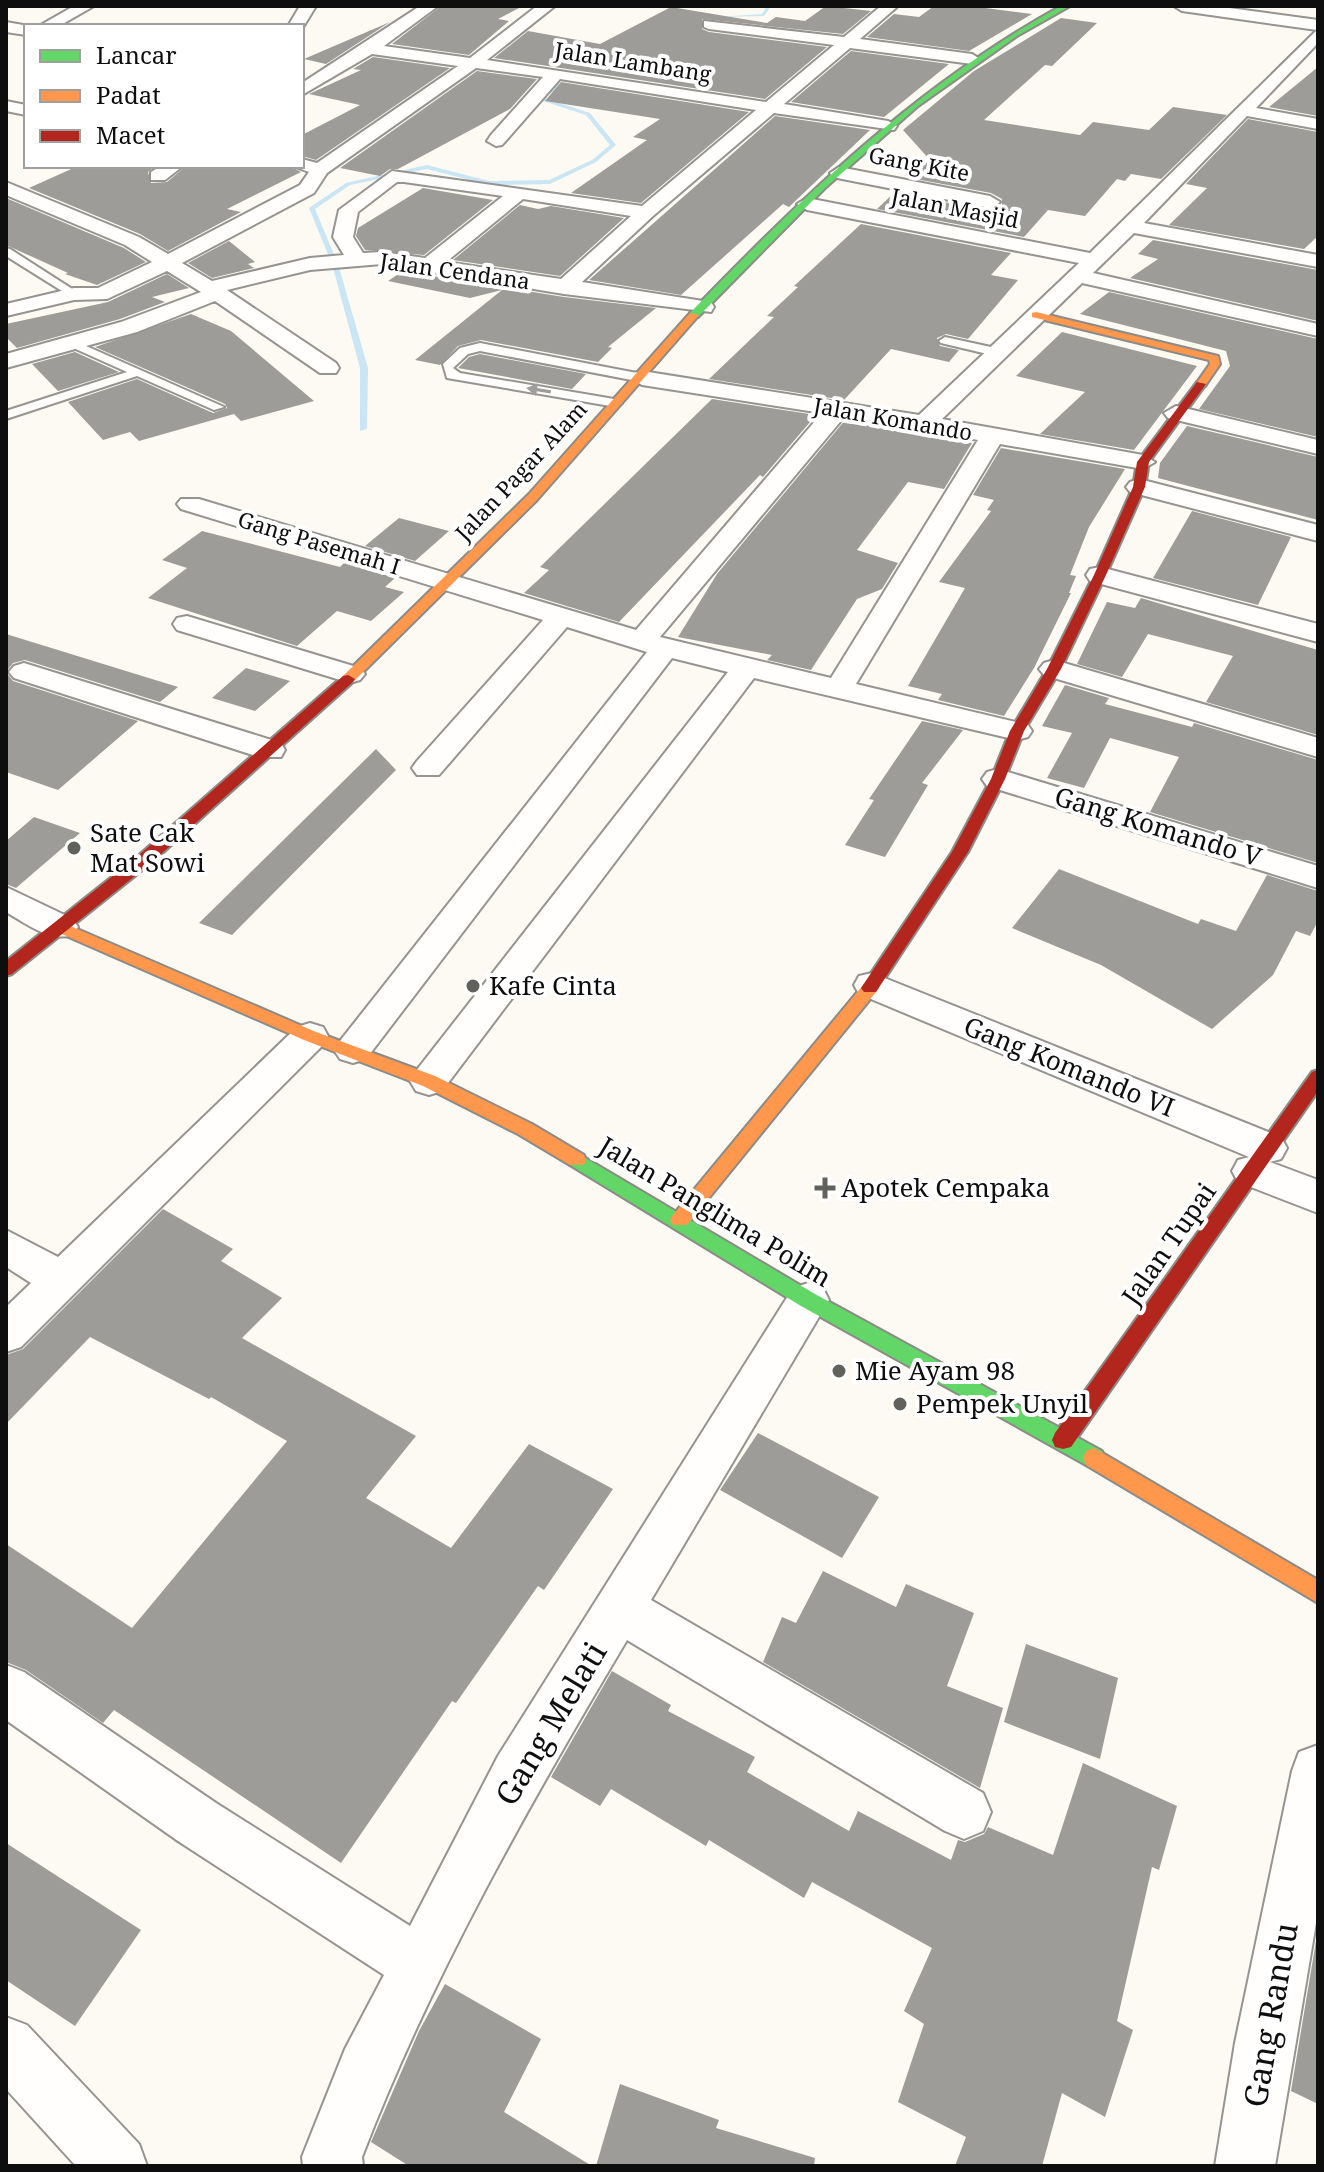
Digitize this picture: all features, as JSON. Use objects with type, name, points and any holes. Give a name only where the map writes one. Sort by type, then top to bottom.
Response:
[{"type":"street","points":[[51,24],[86,6]]},
{"type":"street","points":[[297,24],[308,6]]},
{"type":"street","points":[[304,89],[369,49],[430,6]]},
{"type":"street","points":[[6,310],[74,294],[99,294],[115,289],[284,204],[307,189],[311,167],[473,63],[547,6]]},
{"type":"street","points":[[564,288],[646,212],[890,6]]},
{"type":"street","name":"Jalan Pagar Alam","points":[[6,970],[163,845],[270,750],[448,582],[534,495],[703,307],[888,126],[1000,39],[1066,6]]},
{"type":"street","points":[[1182,6],[1318,25]]},
{"type":"street","points":[[709,24],[972,59]]},
{"type":"street","points":[[923,424],[1130,226],[1246,111],[1318,34]]},
{"type":"street","name":"Jalan Lambang","points":[[369,49],[567,75],[888,126]]},
{"type":"street","points":[[304,72],[324,76]]},
{"type":"street","points":[[496,141],[499,132],[522,112],[530,97],[567,75]]},
{"type":"street","points":[[1246,111],[1318,124]]},
{"type":"street","name":"Gang Kite","points":[[839,173],[990,202]]},
{"type":"street","points":[[349,258],[343,237],[349,210],[392,177],[404,176],[646,212]]},
{"type":"street","points":[[6,188],[132,241],[168,261],[328,368]]},
{"type":"street","points":[[429,265],[519,193]]},
{"type":"street","name":"Jalan Masjid","points":[[807,204],[1094,260]]},
{"type":"street","points":[[1130,226],[1318,261]]},
{"type":"street","name":"Jalan Cendana","points":[[6,361],[73,344],[213,290],[310,264],[349,258],[429,265],[703,307]]},
{"type":"street","points":[[1078,276],[1316,330]]},
{"type":"street","points":[[680,1220],[872,985],[960,852],[998,779],[1017,731],[1054,669],[1100,575],[1141,474],[1176,413],[1215,364],[1214,358],[1036,315]]},
{"type":"street","name":"Jalan Komando","points":[[642,378],[839,408],[992,437],[1141,474],[1318,533]]},
{"type":"street","points":[[353,1050],[654,644],[839,408]]},
{"type":"street","points":[[1176,413],[1318,447]]},
{"type":"street","points":[[840,687],[992,437]]},
{"type":"street","name":"Gang Pasemah I","points":[[190,504],[654,644],[1017,731]]},
{"type":"street","points":[[1100,575],[1318,633]]},
{"type":"street","points":[[428,768],[560,618]]},
{"type":"street","points":[[187,624],[350,674]]},
{"type":"street","points":[[429,1081],[747,667]]},
{"type":"street","points":[[1054,669],[1318,748]]},
{"type":"street","points":[[24,672],[270,750]]},
{"type":"street","name":"Gang Komando V","points":[[998,779],[1318,877]]},
{"type":"street","points":[[6,898],[61,927]]},
{"type":"street","name":"Jalan Panglima Polim","points":[[61,927],[310,1036],[429,1081],[525,1129],[808,1300],[1063,1440],[1318,1592]]},
{"type":"street","name":"Gang Komando VI","points":[[872,985],[1259,1160],[1318,1197]]},
{"type":"street","points":[[6,1334],[310,1036]]},
{"type":"street","name":"Jalan Tupai","points":[[1063,1440],[1318,1077]]},
{"type":"street","points":[[6,1247],[60,1279]]},
{"type":"street","name":"Gang Melati","points":[[333,2166],[332,2157],[366,2070],[517,1775],[808,1300]]},
{"type":"street","points":[[621,1609],[964,1812]]},
{"type":"street","points":[[6,1690],[197,1822],[420,1965]]},
{"type":"street","name":"Gang Randu","points":[[1249,2164],[1264,2043],[1318,1771]]},
{"type":"street","points":[[6,2046],[117,2166]]},
{"type":"lane","points":[[6,251],[74,294]]},
{"type":"lane","points":[[945,341],[996,352]]},
{"type":"lane","points":[[73,344],[218,407]]},
{"type":"lane","points":[[616,403],[460,377],[451,375],[447,367],[464,351],[480,347],[642,378]]},
{"type":"lane","points":[[6,415],[135,373]]},
{"type":"building","points":[[441,6],[523,6],[498,19],[509,21],[469,55],[392,44]]},
{"type":"building","points":[[826,6],[871,11],[843,34],[702,19],[702,29],[709,32],[827,47],[765,99],[494,58],[528,31],[600,44],[671,7],[767,23],[776,17],[805,21]]},
{"type":"building","points":[[934,6],[970,6],[1032,14],[969,51],[867,37],[894,14],[919,17]]},
{"type":"building","points":[[1061,18],[1097,23],[1052,66],[1045,65],[984,120],[1080,135],[1093,122],[1149,130],[1173,107],[1227,115],[1161,179],[1131,174],[1125,181],[1117,179],[1085,216],[1048,210],[1024,237],[877,209],[895,192],[989,211],[1002,205],[1002,199],[991,193],[910,178],[930,160],[903,130],[974,71]]},
{"type":"building","points":[[390,22],[326,64],[304,59]]},
{"type":"building","points":[[851,51],[949,64],[884,117],[791,102]]},
{"type":"building","points":[[373,57],[450,68],[316,160],[304,157],[304,134],[360,105],[309,94],[361,70],[353,69]]},
{"type":"building","points":[[1318,67],[1318,116],[1269,107]]},
{"type":"building","points":[[477,71],[537,79],[510,109],[398,169],[390,169],[380,176],[340,168]]},
{"type":"building","points":[[561,82],[749,112],[641,203],[571,193],[647,140],[633,137],[660,119],[545,101]]},
{"type":"building","points":[[775,116],[870,130],[789,207],[783,204],[681,295],[589,280]]},
{"type":"building","points":[[1248,119],[1318,132],[1318,236],[1304,249],[1169,225],[1207,188],[1186,184]]},
{"type":"building","points":[[74,168],[153,168],[148,172],[151,183],[167,182],[184,168],[294,168],[301,172],[227,209],[241,212],[168,251],[140,234],[29,188]]},
{"type":"building","points":[[423,188],[493,200],[424,255],[365,250],[356,236],[358,228]]},
{"type":"building","points":[[6,198],[124,248],[146,262],[97,285],[65,274],[68,273],[6,245]]},
{"type":"building","points":[[520,205],[538,209],[551,206],[624,218],[560,276],[453,260]]},
{"type":"building","points":[[861,224],[1011,253],[991,275],[1018,280],[968,339],[946,334],[937,338],[940,346],[959,350],[949,362],[891,349],[844,400],[709,379],[774,317],[767,316],[798,287],[794,286]]},
{"type":"building","points":[[1153,240],[1318,270],[1318,321],[1130,278],[1158,259],[1138,254]]},
{"type":"building","points":[[229,241],[255,262],[248,264],[254,268],[212,278],[188,263]]},
{"type":"building","points":[[403,271],[564,297],[656,308],[608,347],[612,348],[598,362],[481,340],[458,346],[440,365],[415,360],[502,290],[470,298],[388,281]]},
{"type":"building","points":[[167,274],[189,288],[152,297],[165,302],[120,319],[17,348],[6,337],[6,324],[108,302]]},
{"type":"building","points":[[1109,292],[1318,339],[1318,437],[1199,409],[1230,366],[1226,351],[1080,314]]},
{"type":"building","points":[[191,314],[231,331],[314,401],[241,421],[234,414],[139,441],[130,432],[103,440],[68,402],[137,379],[213,413],[227,408],[225,404],[95,347]]},
{"type":"building","points":[[1062,332],[1197,366],[1134,450],[1040,434],[1085,392],[1016,376]]},
{"type":"building","points":[[75,352],[119,372],[58,391],[32,364]]},
{"type":"building","points":[[480,354],[586,374],[572,389],[458,368],[469,357]]},
{"type":"building","points":[[712,399],[816,415],[763,477],[760,475],[619,622],[524,593],[549,570],[540,567]]},
{"type":"building","points":[[846,419],[972,443],[944,489],[908,482],[857,550],[898,563],[882,589],[857,599],[811,670],[767,660],[772,655],[678,637],[717,574]]},
{"type":"building","points":[[1187,426],[1318,457],[1318,520],[1158,478],[1160,463]]},
{"type":"building","points":[[1001,448],[1125,469],[1089,527],[1070,575],[1076,576],[1071,593],[1034,668],[1004,716],[938,700],[942,694],[908,686],[965,588],[939,582],[991,511],[987,510],[994,500],[973,495]]},
{"type":"building","points":[[1192,511],[1291,537],[1258,605],[1153,578]]},
{"type":"building","points":[[399,518],[449,531],[415,561],[365,546]]},
{"type":"building","points":[[202,531],[340,567],[345,562],[395,578],[385,587],[404,592],[371,621],[337,611],[297,646],[148,598],[187,568],[162,560]]},
{"type":"building","points":[[1141,598],[1318,650],[1318,735],[1206,702],[1233,656],[1148,634],[1122,677],[1077,664],[1107,602],[1135,608]]},
{"type":"building","points":[[6,634],[178,687],[160,702],[25,660],[13,663],[6,672]]},
{"type":"building","points":[[246,668],[290,681],[255,711],[212,698]]},
{"type":"building","points":[[6,672],[13,681],[138,721],[58,790],[6,772]]},
{"type":"building","points":[[1065,685],[1109,698],[1105,704],[1192,727],[1194,723],[1318,760],[1318,863],[1150,812],[1179,757],[1110,738],[1084,788],[1047,778],[1072,733],[1042,726]]},
{"type":"building","points":[[922,721],[963,730],[922,783],[928,785],[885,857],[845,845],[874,800],[869,799]]},
{"type":"building","points":[[376,749],[396,770],[232,935],[199,923]]},
{"type":"building","points":[[34,817],[80,833],[16,888],[6,884],[6,841]]},
{"type":"building","points":[[1059,869],[1198,924],[1201,919],[1236,931],[1267,875],[1318,891],[1318,921],[1310,936],[1296,931],[1273,975],[1212,1029],[1101,965],[1012,928]]},
{"type":"building","points":[[163,1209],[233,1249],[221,1261],[282,1298],[242,1338],[416,1436],[366,1498],[451,1548],[529,1444],[613,1489],[544,1590],[538,1586],[456,1703],[452,1701],[341,1863],[114,1710],[103,1723],[26,1670],[6,1662],[6,1544],[132,1628],[287,1441],[211,1397],[209,1399],[90,1337],[6,1424],[6,1355],[23,1349]]},
{"type":"building","points":[[758,1433],[879,1497],[842,1558],[720,1490]]},
{"type":"building","points":[[823,1571],[896,1607],[906,1584],[974,1613],[947,1686],[1003,1708],[980,1788],[763,1662],[782,1617],[796,1623]]},
{"type":"building","points":[[1026,1644],[1118,1678],[1100,1759],[1004,1722]]},
{"type":"building","points":[[612,1671],[671,1705],[668,1711],[755,1757],[747,1772],[849,1831],[858,1811],[951,1860],[958,1840],[965,1842],[984,1834],[988,1827],[1053,1855],[1083,1763],[1177,1806],[1159,1870],[1152,1867],[1117,2021],[1133,2030],[1105,2117],[1062,2093],[1042,2166],[955,2166],[966,2137],[898,2102],[924,2024],[904,2011],[932,1948],[812,1882],[804,1898],[709,1840],[706,1846],[611,1789],[600,1806],[551,1777]]},
{"type":"building","points":[[6,1843],[141,1930],[75,2026],[6,1980]]},
{"type":"building","points":[[1318,1929],[1318,2104],[1291,2091]]},
{"type":"building","points":[[445,1984],[541,2039],[504,2112],[592,2166],[409,2166],[371,2142],[419,2031]]},
{"type":"building","points":[[620,2084],[719,2120],[716,2128],[815,2158],[814,2166],[596,2166]]},
{"type":"waterway","points":[[719,17],[764,15],[769,6]]},
{"type":"waterway","points":[[363,429],[364,368],[335,264],[312,208],[348,184],[427,167],[489,183],[550,182],[594,161],[613,145],[588,114],[545,100],[543,96],[560,85]]},
{"type":"traffic: fast","points":[[694,315],[778,229],[868,144],[964,68],[1066,6]]},
{"type":"traffic: fast","points":[[577,1160],[808,1300],[1094,1458]]},
{"type":"traffic: slow","points":[[348,679],[533,497],[694,315]]},
{"type":"traffic: slow","points":[[1036,315],[1214,358],[1215,364],[1201,384]]},
{"type":"traffic: slow","points":[[61,927],[310,1036],[429,1081],[525,1129],[577,1160]]},
{"type":"traffic: slow","points":[[680,1220],[870,988]]},
{"type":"traffic: slow","points":[[1094,1458],[1318,1592]]},
{"type":"traffic: jam","points":[[870,988],[960,852],[998,779],[1017,731],[1054,669],[1100,575],[1139,487],[1143,462],[1201,384]]},
{"type":"traffic: jam","points":[[6,970],[144,860],[348,679]]},
{"type":"traffic: jam","points":[[1063,1440],[1318,1077]]},
{"type":"place","name":"Sate Cak Mat Sowi","points":[[74,848]]},
{"type":"place","name":"Kafe Cinta","points":[[473,986]]},
{"type":"place","name":"Apotek Cempaka","points":[[825,1188]]},
{"type":"place","name":"Mie Ayam 98","points":[[839,1371]]},
{"type":"place","name":"Pempek Unyil","points":[[900,1404]]}]
